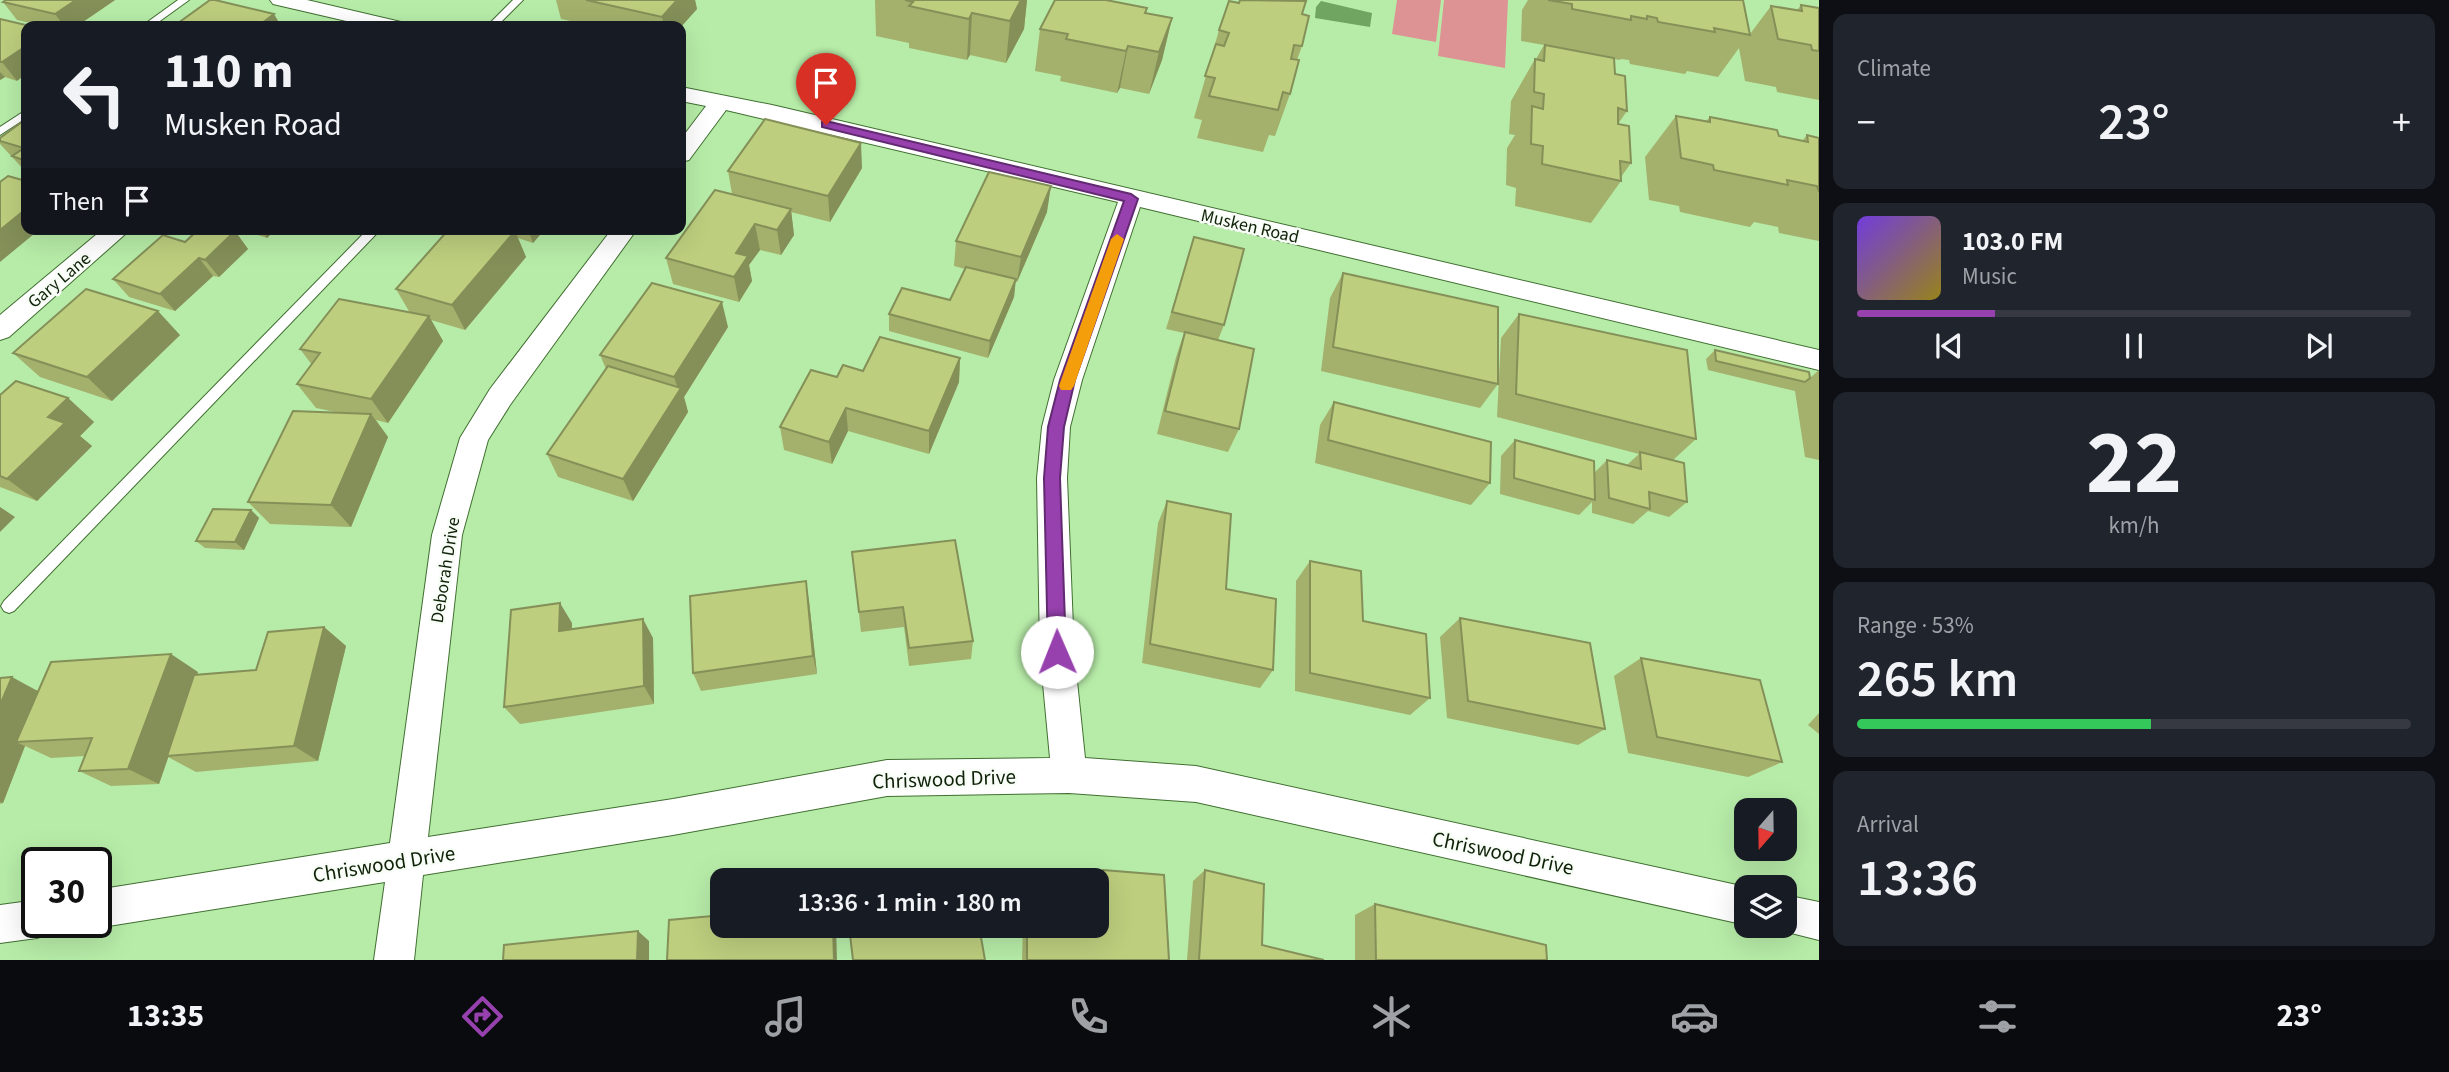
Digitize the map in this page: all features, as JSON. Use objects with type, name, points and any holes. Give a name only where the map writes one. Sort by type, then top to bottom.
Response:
[{"type":"street","points":[[280,0],[355,21]]},
{"type":"street","name":"Musken Road","points":[[686,95],[772,112],[1819,360]]},
{"type":"street","points":[[686,148],[719,103]]},
{"type":"street","points":[[1069,775],[1057,652],[1052,478],[1056,427],[1068,380],[1131,199]]},
{"type":"street","name":"Gary Lane","points":[[0,330],[112,235]]},
{"type":"street","name":"Deborah Drive","points":[[394,960],[447,535],[474,438],[500,397],[621,235]]},
{"type":"street","name":"Chriswood Drive","points":[[112,907],[673,817],[887,778],[1069,775],[1196,784],[1734,903]]},
{"type":"street","points":[[1797,916],[1819,921]]},
{"type":"street","points":[[0,925],[21,922]]},
{"type":"lane","points":[[154,21],[184,0]]},
{"type":"lane","points":[[497,21],[518,0]]},
{"type":"lane","points":[[0,132],[21,117]]},
{"type":"lane","points":[[9,606],[369,235]]},
{"type":"shaded area","points":[[1397,0],[1441,0],[1436,42],[1392,34]]},
{"type":"shaded area","points":[[1444,0],[1508,0],[1505,68],[1438,56]]},
{"type":"shaded area","points":[[1321,1],[1372,13],[1370,27],[1315,18],[1316,7]]},
{"type":"building","points":[[76,0],[55,14],[3,2]]},
{"type":"building","points":[[210,0],[274,14],[265,21],[181,21]]},
{"type":"building","points":[[586,0],[677,0],[662,17]]},
{"type":"building","points":[[905,0],[1021,0],[1010,21],[972,13],[969,19],[909,6],[913,2]]},
{"type":"building","points":[[1055,0],[1106,0],[1147,8],[1145,13],[1172,18],[1159,52],[1128,46],[1126,51],[1066,39],[1068,34],[1040,29]]},
{"type":"building","points":[[1240,0],[1306,1],[1302,14],[1309,16],[1302,46],[1294,45],[1291,59],[1299,60],[1290,94],[1283,92],[1278,110],[1209,96],[1215,78],[1205,76],[1216,44],[1224,46],[1229,33],[1219,30],[1229,1],[1239,3]]},
{"type":"building","points":[[1548,0],[1743,0],[1750,35],[1658,22],[1657,18],[1647,16],[1647,19],[1631,16],[1631,20],[1572,9],[1572,4]]},
{"type":"building","points":[[1801,5],[1819,8],[1819,51],[1812,50],[1811,45],[1778,39],[1771,6],[1802,11]]},
{"type":"building","points":[[0,19],[21,24],[21,49],[0,62]]},
{"type":"building","points":[[1545,45],[1614,58],[1615,74],[1625,76],[1627,111],[1618,108],[1618,124],[1629,126],[1631,163],[1620,161],[1621,181],[1542,164],[1543,146],[1531,144],[1532,106],[1543,109],[1544,94],[1534,92],[1535,59],[1544,61]]},
{"type":"building","points":[[1676,116],[1710,122],[1710,117],[1777,130],[1779,136],[1808,142],[1807,135],[1819,138],[1819,192],[1817,186],[1787,180],[1788,185],[1714,170],[1713,165],[1681,158]]},
{"type":"building","points":[[765,119],[861,143],[828,196],[728,171]]},
{"type":"building","points":[[21,123],[21,147],[0,141],[0,138]]},
{"type":"building","points":[[21,150],[21,159],[12,156]]},
{"type":"building","points":[[989,172],[1051,186],[1021,257],[956,241]]},
{"type":"building","points":[[8,176],[21,180],[21,213],[0,230],[0,182]]},
{"type":"building","points":[[715,190],[791,209],[777,230],[755,224],[736,253],[748,256],[734,277],[666,258],[683,235],[686,235],[686,230]]},
{"type":"building","points":[[163,235],[185,242],[193,235],[231,235],[205,260],[199,258],[160,294],[113,279]]},
{"type":"building","points":[[444,235],[512,235],[452,305],[396,289]]},
{"type":"building","points":[[1194,237],[1244,249],[1224,325],[1172,312]]},
{"type":"building","points":[[966,267],[1016,279],[990,341],[889,314],[902,288],[950,300]]},
{"type":"building","points":[[1343,273],[1498,307],[1498,384],[1333,347]]},
{"type":"building","points":[[652,283],[722,302],[674,377],[600,355]]},
{"type":"building","points":[[86,289],[158,311],[87,377],[13,353]]},
{"type":"building","points":[[339,299],[429,316],[371,399],[297,384],[320,353],[300,349]]},
{"type":"building","points":[[1519,314],[1687,350],[1696,439],[1516,394]]},
{"type":"building","points":[[1185,332],[1254,349],[1239,429],[1165,411]]},
{"type":"building","points":[[880,337],[960,358],[929,431],[846,408],[829,442],[780,427],[811,370],[837,377],[843,365],[863,371]]},
{"type":"building","points":[[1715,350],[1809,372],[1810,378],[1805,382],[1716,361]]},
{"type":"building","points":[[608,366],[681,388],[623,479],[547,454]]},
{"type":"building","points":[[16,381],[68,398],[48,417],[65,423],[7,479],[0,476],[0,395]]},
{"type":"building","points":[[1334,402],[1491,442],[1490,483],[1328,440]]},
{"type":"building","points":[[293,411],[371,414],[331,505],[248,502]]},
{"type":"building","points":[[1515,440],[1594,461],[1595,500],[1514,478]]},
{"type":"building","points":[[1640,452],[1684,463],[1687,502],[1649,492],[1650,509],[1609,498],[1607,460],[1641,469]]},
{"type":"building","points":[[1167,501],[1231,514],[1226,589],[1276,599],[1273,670],[1150,644]]},
{"type":"building","points":[[213,509],[251,510],[235,542],[196,541]]},
{"type":"building","points":[[955,540],[973,641],[909,648],[903,607],[859,612],[852,552]]},
{"type":"building","points":[[1310,561],[1361,571],[1363,621],[1426,634],[1430,698],[1310,673]]},
{"type":"building","points":[[806,581],[813,656],[693,673],[690,596]]},
{"type":"building","points":[[560,603],[559,631],[643,619],[644,686],[504,707],[511,610]]},
{"type":"building","points":[[1460,618],[1590,643],[1605,729],[1468,701]]},
{"type":"building","points":[[324,627],[294,746],[167,756],[194,675],[256,670],[268,632]]},
{"type":"building","points":[[171,654],[128,769],[79,771],[92,738],[16,742],[51,662]]},
{"type":"building","points":[[1641,658],[1760,680],[1782,762],[1657,737]]},
{"type":"building","points":[[12,677],[0,705],[0,678]]},
{"type":"building","points":[[1109,870],[1164,875],[1169,960],[1027,960],[1027,938],[1109,938]]},
{"type":"building","points":[[1205,870],[1264,884],[1262,945],[1324,960],[1199,960]]},
{"type":"building","points":[[1375,904],[1546,945],[1547,960],[1376,960]]},
{"type":"building","points":[[710,916],[710,938],[833,938],[834,960],[667,960],[669,920]]},
{"type":"building","points":[[638,931],[637,960],[503,960],[504,945]]},
{"type":"building","points":[[850,938],[981,938],[985,960],[853,960]]},
{"type":"slow traffic","points":[[1066,386],[1117,239]]},
{"type":"route","points":[[826,125],[1131,199],[1068,380],[1056,427],[1052,478],[1057,652]]}]
